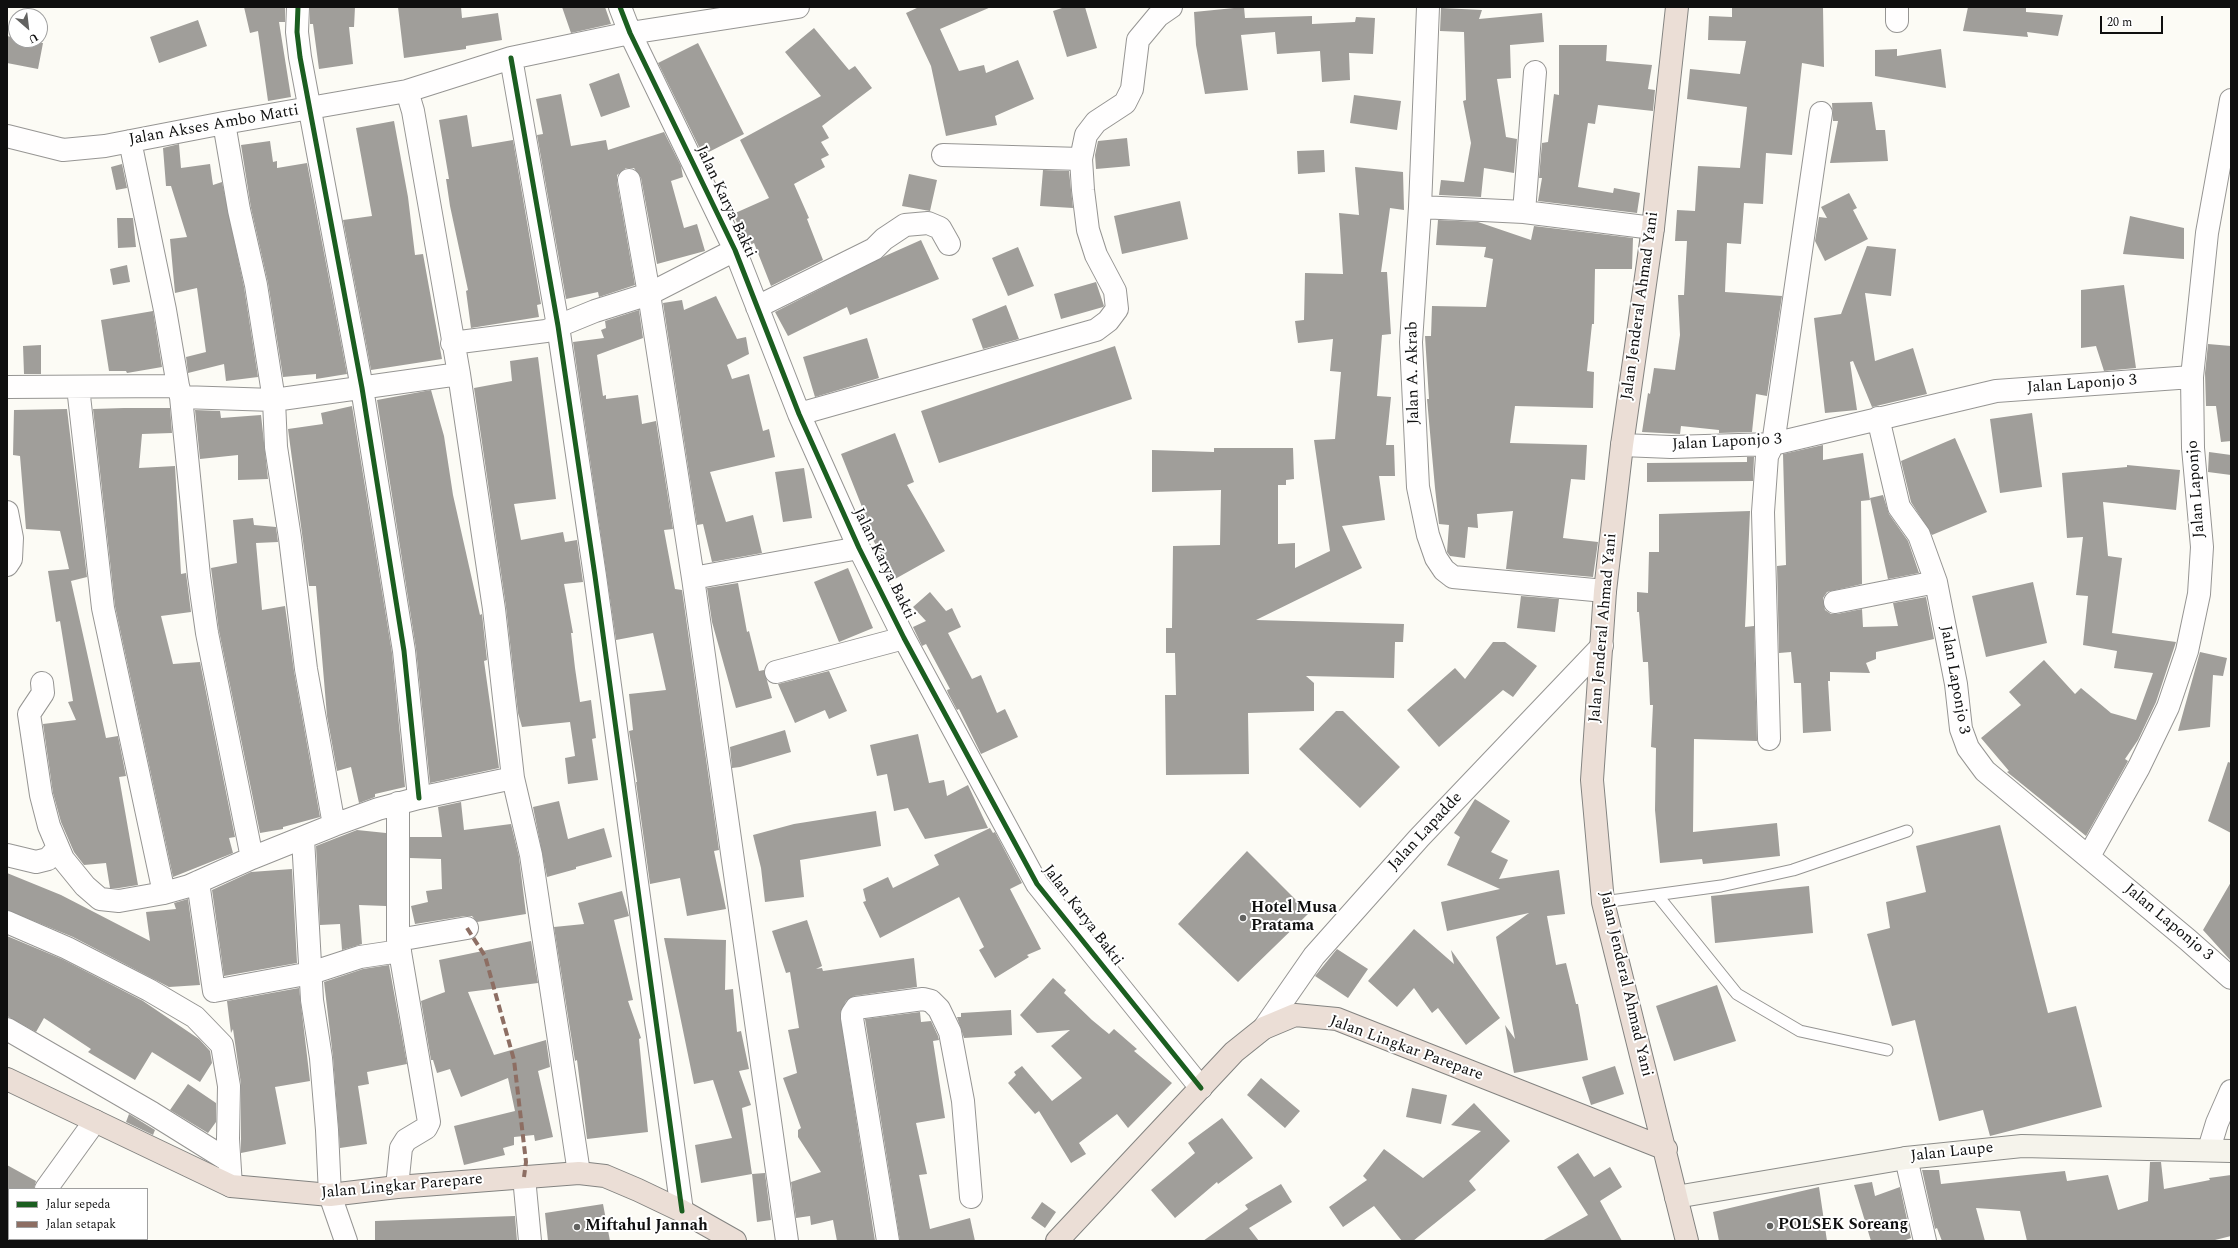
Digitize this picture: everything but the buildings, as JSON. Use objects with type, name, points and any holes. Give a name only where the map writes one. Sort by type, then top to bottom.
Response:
[{"type":"highway","name":"Jalan Jenderal Ahmad Yani","points":[[1677,7],[1653,228],[1622,445],[1605,591],[1592,780],[1603,902],[1666,1149],[1687,1241]]},
{"type":"highway","name":"Jalan Lingkar Parepare","points":[[1057,1241],[1234,1052],[1264,1028],[1295,1015],[1337,1019],[1666,1149]]},
{"type":"highway","name":"Jalan Lingkar Parepare","points":[[7,1079],[231,1186],[330,1195],[579,1173],[605,1176],[682,1211],[734,1241]]},
{"type":"street","points":[[298,7],[297,32],[300,57],[362,388],[404,651],[419,798]]},
{"type":"street","name":"Jalan Karya Bakti","points":[[620,7],[630,33],[735,250],[799,414],[859,548],[904,638],[1037,884],[1201,1088]]},
{"type":"street","name":"Jalan Akses Ambo Matti","points":[[7,136],[63,150],[105,146],[407,90],[511,58],[630,33],[798,7]]},
{"type":"street","points":[[799,414],[1096,330],[1108,321],[1117,309],[1115,291],[1096,255],[1088,230],[1081,159],[1086,135],[1096,122],[1125,103],[1132,89],[1138,40],[1158,16],[1171,7]]},
{"type":"street","name":"Jalan A. Akrab","points":[[1428,7],[1420,207],[1412,342],[1418,487],[1436,558],[1444,570],[1453,577],[1605,591]]},
{"type":"street","points":[[511,58],[558,326],[594,568],[682,1211]]},
{"type":"street","points":[[1524,212],[1535,72]]},
{"type":"street","points":[[407,90],[413,111],[452,343],[459,374],[494,609],[513,778],[531,855],[579,1173]]},
{"type":"street","name":"Jalan Laponjo","points":[[2088,856],[2139,767],[2168,708],[2187,651],[2198,594],[2202,547],[2193,448],[2192,377],[2207,233],[2231,100]]},
{"type":"street","points":[[1769,739],[1763,512],[1767,456],[1773,444],[1821,114]]},
{"type":"street","points":[[224,123],[239,210],[256,285],[274,400],[276,448],[290,538],[306,669],[334,825]]},
{"type":"street","points":[[130,141],[165,310],[180,392],[199,576],[207,633],[252,858]]},
{"type":"street","points":[[943,155],[1081,159]]},
{"type":"street","points":[[629,180],[649,294],[694,578],[786,1241]]},
{"type":"street","points":[[1420,207],[1524,212],[1653,228]]},
{"type":"street","points":[[757,307],[874,249],[884,239],[905,225],[928,223],[940,228],[949,244]]},
{"type":"street","points":[[452,343],[537,333],[595,311],[649,294],[735,250]]},
{"type":"street","points":[[7,387],[78,387],[180,392],[274,400],[459,374]]},
{"type":"street","name":"Jalan Laponjo 3","points":[[1622,445],[1671,447],[1773,444],[1996,391],[2192,377]]},
{"type":"street","points":[[78,387],[103,608],[164,893]]},
{"type":"street","name":"Jalan Laponjo 3","points":[[1878,418],[1899,506],[1919,535],[1936,582],[1956,684],[1961,729],[1968,748],[1985,771],[2220,966],[2231,978]]},
{"type":"street","points":[[7,512],[12,538],[11,559],[7,565]]},
{"type":"street","points":[[694,578],[859,548]]},
{"type":"street","points":[[1835,602],[1936,582]]},
{"type":"street","points":[[776,672],[904,638]]},
{"type":"street","name":"Jalan Lapadde","points":[[1264,1028],[1319,950],[1419,838],[1602,646]]},
{"type":"street","points":[[42,683],[43,692],[29,714],[41,794],[49,826],[63,859],[85,886],[100,898],[119,901],[164,893],[198,882],[252,858],[334,825],[398,803],[513,778]]},
{"type":"street","points":[[397,1188],[401,1148],[406,1140],[426,1128],[429,1122],[399,945],[398,803]]},
{"type":"street","points":[[303,838],[311,974],[327,1123],[330,1195],[346,1241]]},
{"type":"street","points":[[7,855],[36,862],[48,859],[58,848]]},
{"type":"street","points":[[198,882],[214,991],[311,974],[399,945],[467,928]]},
{"type":"street","points":[[7,922],[67,948],[149,990],[195,1017],[222,1045],[229,1086],[229,1161],[231,1186]]},
{"type":"street","points":[[888,1241],[852,1018],[852,1014],[856,1008],[924,999],[931,1001],[939,1009],[950,1032],[963,1101],[971,1197]]},
{"type":"street","points":[[7,1029],[152,1113],[229,1161]]},
{"type":"street","points":[[2209,1149],[2216,1123],[2231,1091]]},
{"type":"street","points":[[47,1188],[96,1121]]},
{"type":"street","name":"Jalan Laupe","points":[[1676,1197],[1906,1158],[2022,1146],[2209,1149],[2231,1151]]},
{"type":"street","points":[[1906,1158],[1925,1241]]},
{"type":"street","points":[[524,1177],[530,1241]]},
{"type":"lane","points":[[1603,902],[1658,896],[1721,886],[1793,870],[1906,831]]},
{"type":"lane","points":[[1658,896],[1737,994],[1800,1031],[1887,1050]]},
{"type":"marked path","points":[[467,928],[485,956],[514,1060],[526,1162],[524,1177]]},
{"type":"cycle path","points":[[298,7],[297,32],[300,57],[362,388],[404,651],[419,798]]},
{"type":"cycle path","points":[[620,7],[630,33],[735,250],[799,414],[859,548],[904,638],[1037,884],[1201,1088]]},
{"type":"cycle path","points":[[511,58],[558,326],[595,576],[682,1211]]},
{"type":"place","name":"Hotel Musa Pratama","points":[[1243,918]]},
{"type":"place","name":"POLSEK Soreang","points":[[1770,1226]]},
{"type":"place","name":"Miftahul Jannah","points":[[577,1227]]}]
